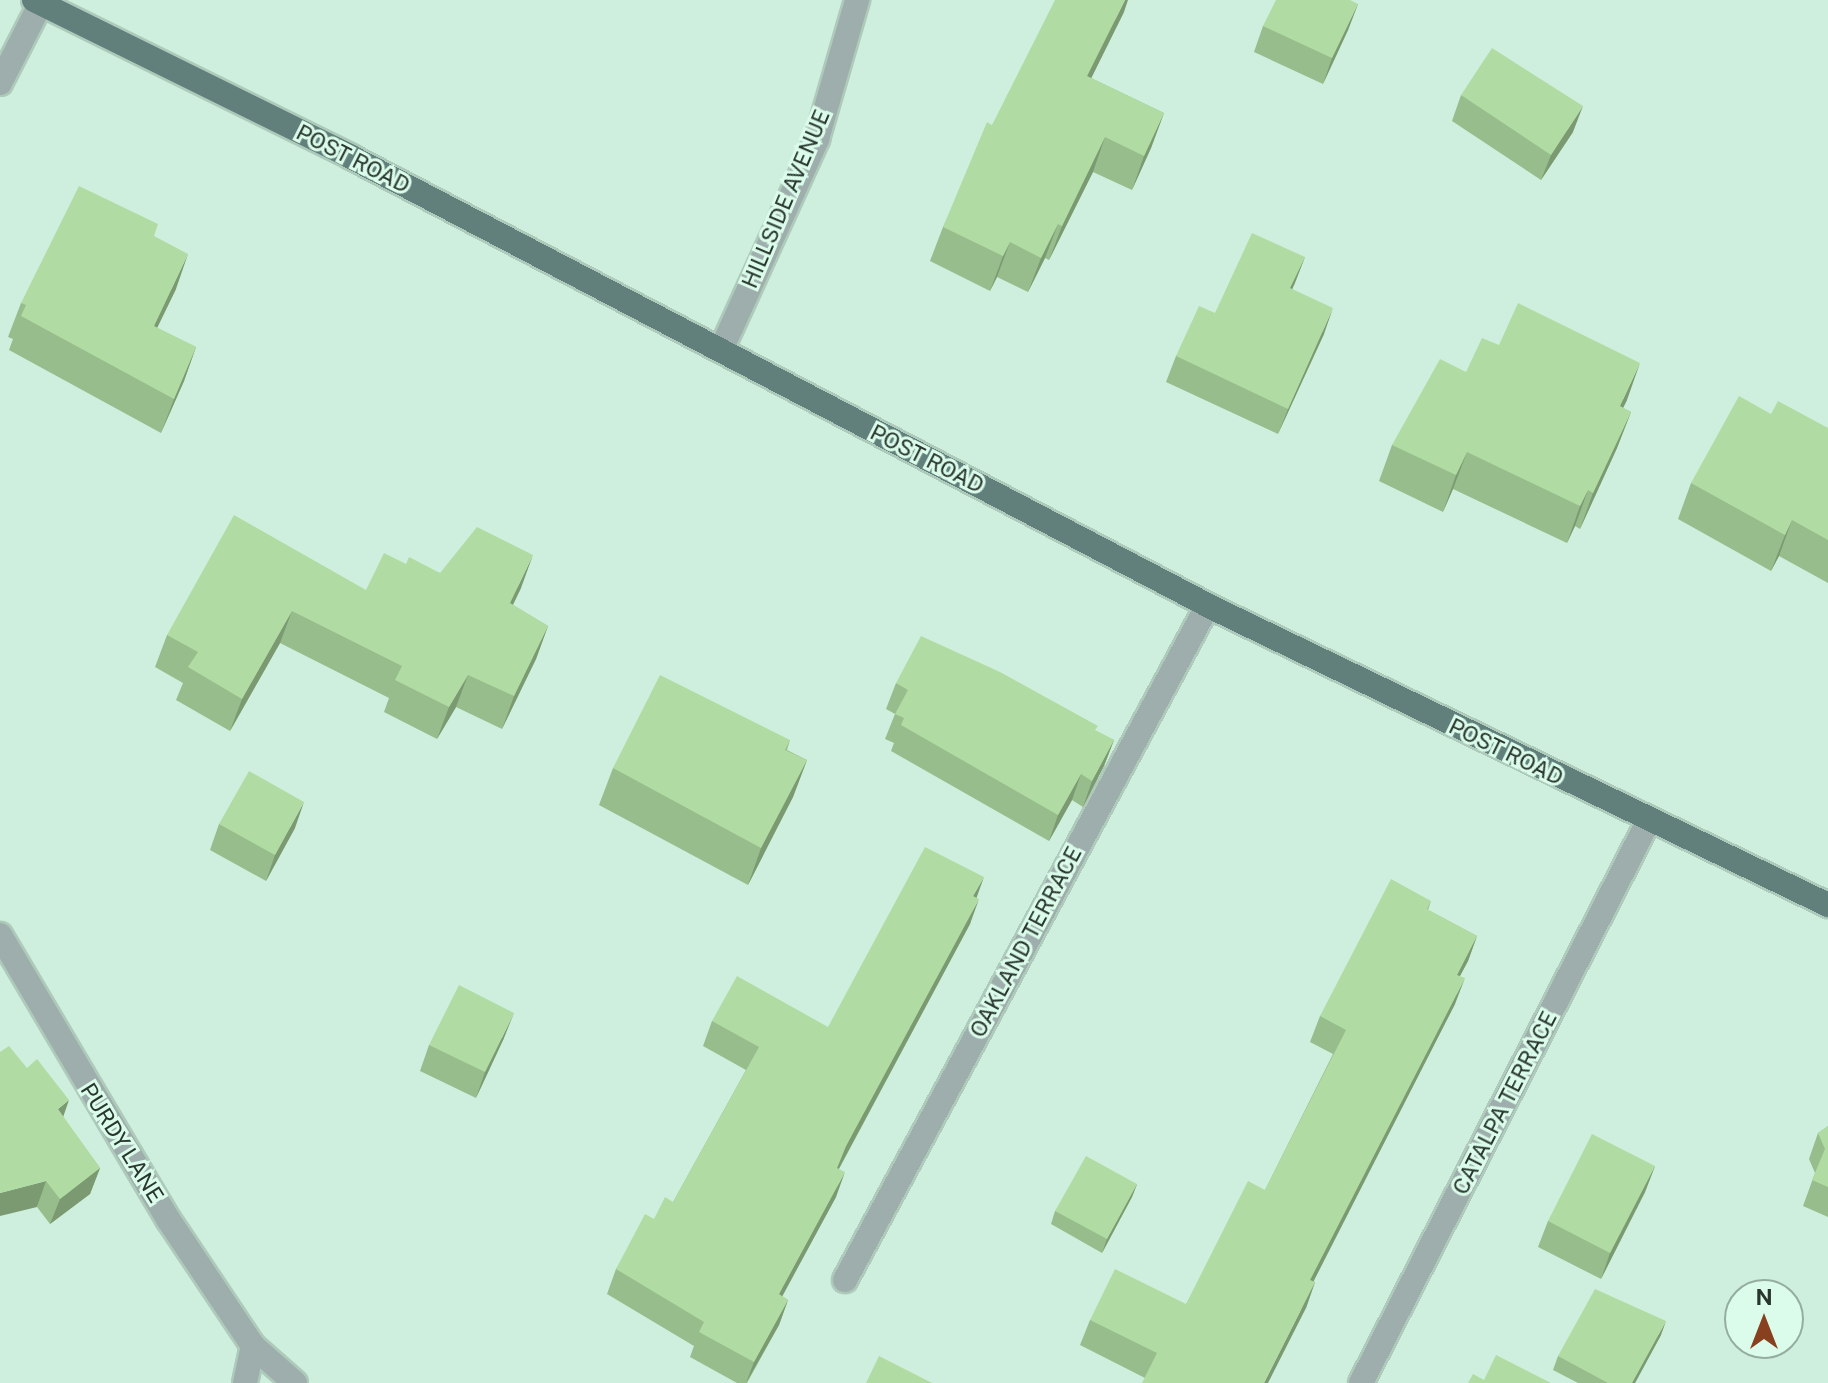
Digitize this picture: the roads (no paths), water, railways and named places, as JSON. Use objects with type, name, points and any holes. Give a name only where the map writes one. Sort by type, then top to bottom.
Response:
[{"type":"main road","name":"POST ROAD","points":[[37,2],[721,350],[1208,605],[1648,822],[1828,905]]},
{"type":"street","name":"HILLSIDE AVENUE","points":[[721,350],[817,139],[857,0]]},
{"type":"street","points":[[0,83],[37,2]]},
{"type":"street","name":"OAKLAND TERRACE","points":[[845,1280],[1208,605]]},
{"type":"street","name":"CATALPA TERRACE","points":[[1361,1383],[1648,822]]},
{"type":"street","name":"PURDY LANE","points":[[0,935],[168,1219],[253,1346],[295,1383]]},
{"type":"street","points":[[245,1383],[253,1346]]}]
